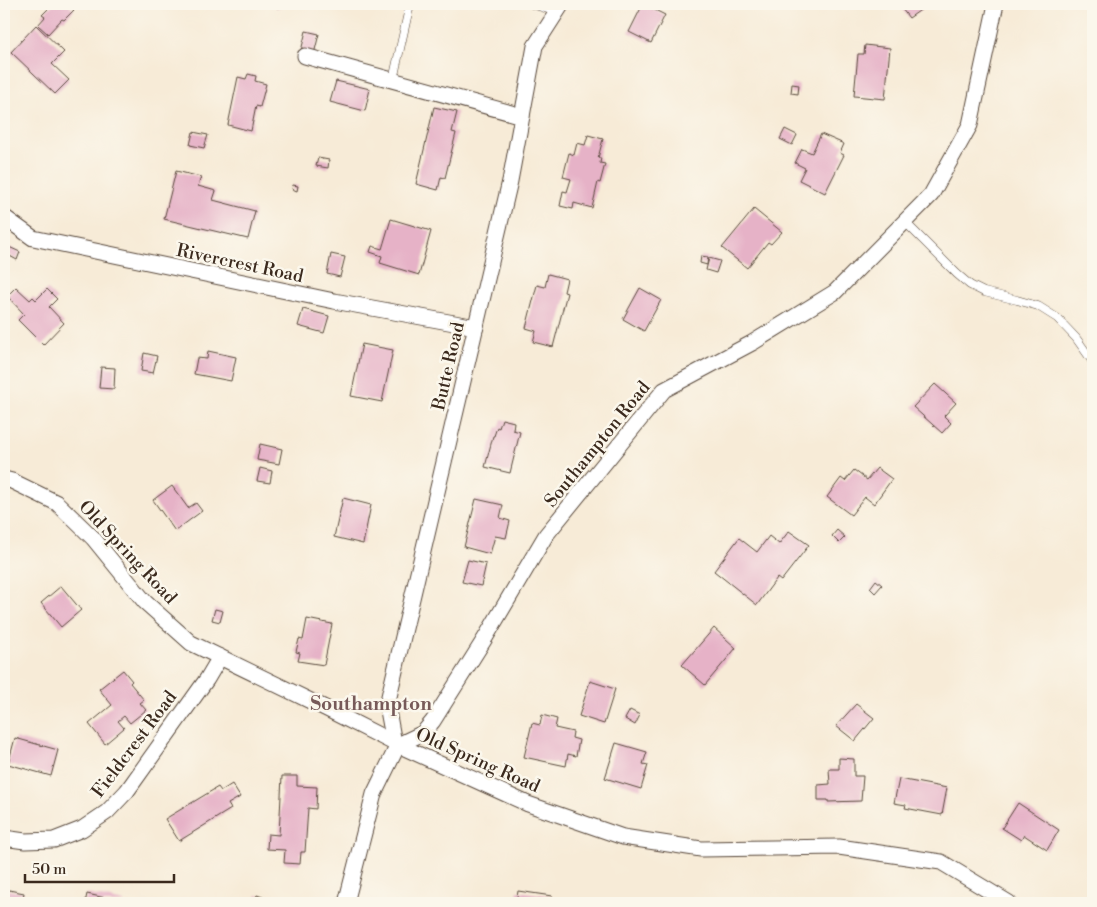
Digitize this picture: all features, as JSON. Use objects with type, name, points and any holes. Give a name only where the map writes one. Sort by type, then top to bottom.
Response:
[{"type":"street","name":"Southampton Road","points":[[396,744],[423,733],[433,721],[484,640],[546,535],[664,390],[752,342],[835,292],[931,195],[970,125],[996,4]]},
{"type":"street","name":"Butte Road","points":[[396,744],[387,705],[510,181],[535,46],[559,8]]},
{"type":"street","points":[[304,56],[522,116]]},
{"type":"street","name":"Rivercrest Road","points":[[4,217],[33,238],[334,302],[476,327]]},
{"type":"street","name":"Old Spring Road","points":[[4,479],[57,503],[93,538],[145,602],[191,643],[327,708],[396,744],[528,804],[623,837],[701,849],[839,847],[941,862],[1009,903]]},
{"type":"street","name":"Fieldcrest Road","points":[[4,838],[24,841],[54,840],[82,829],[107,812],[127,791],[207,679],[220,657]]},
{"type":"street","points":[[346,903],[374,794],[396,744]]},
{"type":"lane","points":[[393,80],[410,4]]},
{"type":"lane","points":[[532,4],[559,8]]},
{"type":"lane","points":[[905,222],[970,285],[984,292],[1038,306],[1057,318],[1076,338],[1093,362]]},
{"type":"building","points":[[53,4],[72,4],[69,6],[74,10],[64,20],[62,19],[48,34],[38,25],[45,17],[42,15]]},
{"type":"building","points":[[276,4],[288,4],[277,8]]},
{"type":"building","points":[[354,4],[372,4],[370,9]]},
{"type":"building","points":[[643,4],[665,15],[651,43],[629,32]]},
{"type":"building","points":[[898,4],[929,4],[909,18]]},
{"type":"building","points":[[36,25],[64,52],[52,64],[69,80],[55,94],[11,52]]},
{"type":"building","points":[[306,31],[319,34],[314,54],[301,51]]},
{"type":"building","points":[[865,45],[890,48],[885,99],[854,96],[858,54],[864,54]]},
{"type":"building","points":[[248,74],[256,76],[255,81],[266,84],[260,107],[256,106],[251,131],[228,125],[238,77],[246,79]]},
{"type":"building","points":[[336,81],[370,89],[365,111],[330,102]]},
{"type":"building","points":[[792,84],[799,85],[798,94],[791,93]]},
{"type":"building","points":[[434,107],[457,112],[452,132],[456,133],[445,178],[441,177],[438,190],[416,184]]},
{"type":"building","points":[[785,129],[797,135],[792,145],[780,139]]},
{"type":"building","points":[[193,132],[208,135],[204,148],[190,145]]},
{"type":"building","points":[[821,134],[844,144],[840,153],[844,155],[825,193],[799,180],[805,168],[795,163],[802,149],[812,153]]},
{"type":"building","points":[[588,135],[603,139],[598,158],[601,158],[600,163],[605,164],[600,183],[598,182],[592,208],[574,203],[573,209],[560,206],[563,191],[567,192],[571,179],[563,177],[569,153],[574,155],[577,143],[585,145]]},
{"type":"building","points":[[318,158],[329,160],[328,168],[316,166]]},
{"type":"building","points":[[176,171],[201,177],[198,186],[216,191],[213,200],[255,211],[248,239],[164,219]]},
{"type":"building","points":[[293,185],[298,186],[297,191],[292,189]]},
{"type":"building","points":[[754,209],[782,232],[771,244],[768,242],[747,268],[722,248]]},
{"type":"building","points":[[391,219],[431,231],[419,275],[380,263],[382,256],[370,252],[372,246],[382,249]]},
{"type":"building","points":[[9,247],[20,252],[17,260],[6,254]]},
{"type":"building","points":[[331,254],[345,257],[340,277],[327,274]]},
{"type":"building","points":[[701,256],[708,257],[707,265],[700,263]]},
{"type":"building","points":[[709,258],[720,261],[716,273],[706,270]]},
{"type":"building","points":[[548,274],[567,279],[564,292],[567,293],[553,347],[533,342],[536,331],[526,328],[537,285],[545,287]]},
{"type":"building","points":[[16,287],[30,300],[33,297],[36,300],[47,289],[57,299],[49,307],[64,323],[43,345],[18,320],[24,314],[7,296]]},
{"type":"building","points":[[640,288],[661,300],[644,331],[623,319]]},
{"type":"building","points":[[303,309],[329,316],[324,333],[298,326]]},
{"type":"building","points":[[362,344],[393,350],[382,402],[351,396]]},
{"type":"building","points":[[208,351],[236,357],[231,381],[194,374],[197,358],[207,359]]},
{"type":"building","points":[[144,353],[157,356],[153,373],[141,371]]},
{"type":"building","points":[[101,367],[115,368],[114,389],[99,388]]},
{"type":"building","points":[[935,384],[956,403],[944,416],[951,423],[942,433],[913,407]]},
{"type":"building","points":[[4,407],[8,418],[4,420]]},
{"type":"building","points":[[502,419],[514,422],[513,430],[520,432],[510,473],[485,467],[493,436],[497,427],[499,428]]},
{"type":"building","points":[[260,444],[282,449],[279,464],[257,460]]},
{"type":"building","points":[[260,468],[272,471],[270,483],[257,481]]},
{"type":"building","points":[[877,468],[892,479],[874,504],[865,497],[851,515],[827,497],[841,478],[845,481],[854,470],[867,480]]},
{"type":"building","points":[[172,486],[188,508],[196,503],[202,511],[175,531],[153,500]]},
{"type":"building","points":[[343,498],[371,505],[363,544],[334,537]]},
{"type":"building","points":[[476,499],[503,505],[500,518],[510,521],[506,538],[495,536],[490,554],[464,547]]},
{"type":"building","points":[[837,530],[845,537],[839,543],[832,536]]},
{"type":"building","points":[[789,531],[809,545],[781,581],[777,578],[757,605],[714,571],[739,538],[757,552],[769,536],[779,544]]},
{"type":"building","points":[[468,560],[486,564],[481,586],[462,582]]},
{"type":"building","points":[[876,580],[882,585],[875,593],[870,588]]},
{"type":"building","points":[[61,586],[81,610],[61,627],[41,603]]},
{"type":"building","points":[[215,609],[223,611],[220,622],[212,620]]},
{"type":"building","points":[[307,619],[332,624],[324,665],[298,661],[300,653],[296,652],[299,639],[303,640]]},
{"type":"building","points":[[714,628],[736,648],[705,685],[682,665]]},
{"type":"building","points":[[123,670],[132,681],[130,683],[144,700],[140,703],[146,710],[130,723],[124,716],[118,721],[124,728],[105,744],[89,724],[112,705],[99,689]]},
{"type":"building","points":[[590,681],[615,689],[604,724],[579,716]]},
{"type":"building","points":[[856,704],[874,718],[855,741],[836,726]]},
{"type":"building","points":[[630,710],[640,715],[635,725],[625,719]]},
{"type":"building","points":[[542,715],[557,719],[555,728],[573,732],[572,738],[579,740],[576,756],[568,754],[566,766],[524,757],[532,723],[540,725]]},
{"type":"building","points":[[15,738],[58,750],[51,776],[8,764]]},
{"type":"building","points":[[616,743],[647,752],[643,764],[648,765],[641,789],[605,778]]},
{"type":"building","points":[[839,758],[854,759],[854,776],[863,776],[861,801],[828,802],[828,800],[818,800],[818,785],[830,784],[829,769],[839,769]]},
{"type":"building","points":[[282,776],[297,776],[297,786],[317,787],[316,809],[308,808],[305,852],[301,852],[300,864],[284,863],[285,850],[267,849],[268,834],[279,835]]},
{"type":"building","points":[[899,779],[947,788],[942,815],[905,808],[906,805],[894,803]]},
{"type":"building","points":[[232,784],[240,797],[228,804],[231,809],[179,841],[165,819],[218,787],[221,791]]},
{"type":"building","points":[[1018,803],[1059,830],[1047,850],[1024,835],[1021,840],[1002,828]]},
{"type":"building","points":[[4,889],[24,893],[22,903],[4,903]]},
{"type":"building","points":[[518,891],[552,896],[551,903],[516,903]]},
{"type":"building","points":[[87,894],[124,902],[124,903],[85,903]]},
{"type":"building","points":[[257,895],[279,903],[254,903]]},
{"type":"district","name":"Southampton","points":[[371,703]]}]
